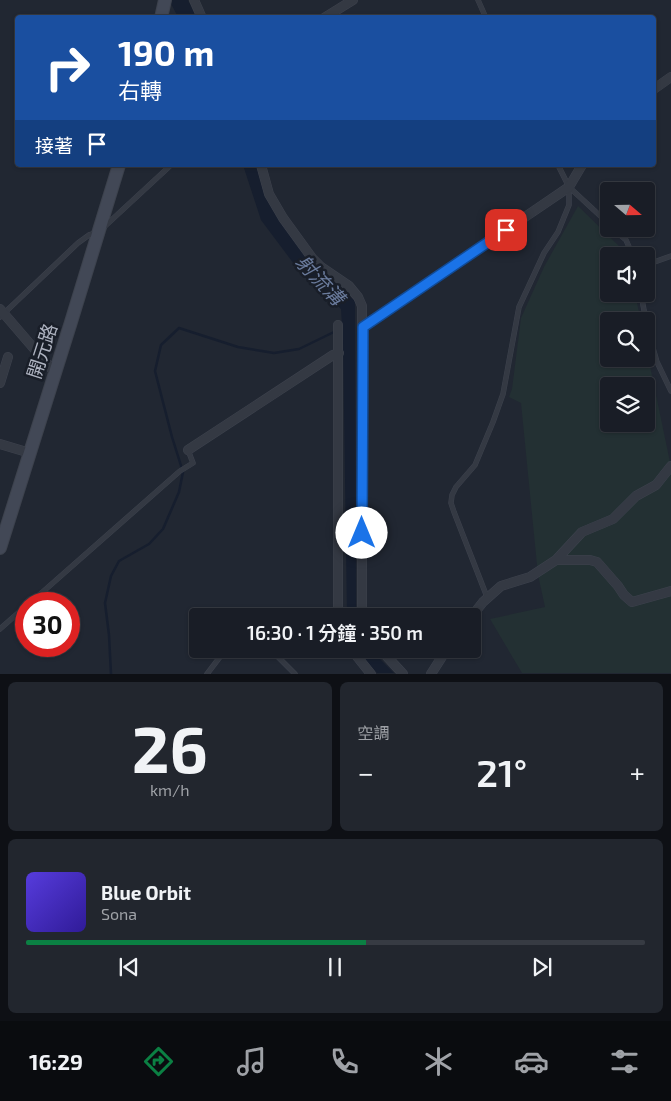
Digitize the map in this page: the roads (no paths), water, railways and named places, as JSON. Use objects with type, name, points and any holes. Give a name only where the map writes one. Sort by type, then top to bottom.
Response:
[{"type":"main road","name":"開元路","points":[[0,548],[118,167]]},
{"type":"street","points":[[194,0],[201,15]]},
{"type":"street","points":[[329,15],[353,0]]},
{"type":"street","points":[[656,88],[671,77]]},
{"type":"street","points":[[262,167],[269,194],[282,218],[312,258],[321,267],[349,286],[358,297],[362,306],[362,608]]},
{"type":"street","points":[[363,327],[569,187],[581,167]]},
{"type":"street","points":[[1,313],[55,373]]},
{"type":"street","points":[[338,325],[338,608]]},
{"type":"street","points":[[188,450],[333,355],[339,349]]},
{"type":"street","points":[[0,383],[8,357]]},
{"type":"street","points":[[0,444],[30,453]]},
{"type":"street","points":[[479,608],[501,586],[530,577],[556,560],[582,532],[613,519],[636,496],[656,485],[671,466]]},
{"type":"street","points":[[556,560],[590,560],[597,562],[632,602],[671,591]]},
{"type":"street","points":[[358,658],[371,674]]},
{"type":"street","points":[[388,658],[403,674]]},
{"type":"street","points":[[431,674],[441,658]]},
{"type":"lane","points":[[478,0],[485,15]]},
{"type":"lane","points":[[1,313],[78,243],[89,235],[98,232],[169,167]]},
{"type":"lane","points":[[559,167],[569,187],[600,216]]},
{"type":"lane","points":[[487,598],[454,512],[451,502],[452,496],[456,487],[475,465],[493,422],[503,394],[519,307],[544,253],[558,232],[569,205],[569,187]]},
{"type":"lane","points":[[655,262],[671,256]]},
{"type":"lane","points":[[655,355],[671,391]]},
{"type":"lane","points":[[42,592],[180,471],[193,463],[188,450]]},
{"type":"lane","points":[[0,629],[15,616]]},
{"type":"lane","points":[[207,674],[219,658]]},
{"type":"lane","points":[[279,658],[295,674]]},
{"type":"water","points":[[169,0],[188,0],[195,15],[177,15]]},
{"type":"water","name":"射流溝","points":[[244,167],[259,167],[270,204],[314,266],[355,301],[356,608],[347,608],[341,309],[300,272],[261,220]]},
{"type":"water","points":[[364,658],[379,658],[394,673],[377,673]]},
{"type":"waterway","points":[[111,674],[105,603],[111,576],[119,561],[149,544],[163,529],[179,492],[183,472],[155,371],[161,345],[179,328],[238,347],[274,353],[299,349],[336,331]]}]
